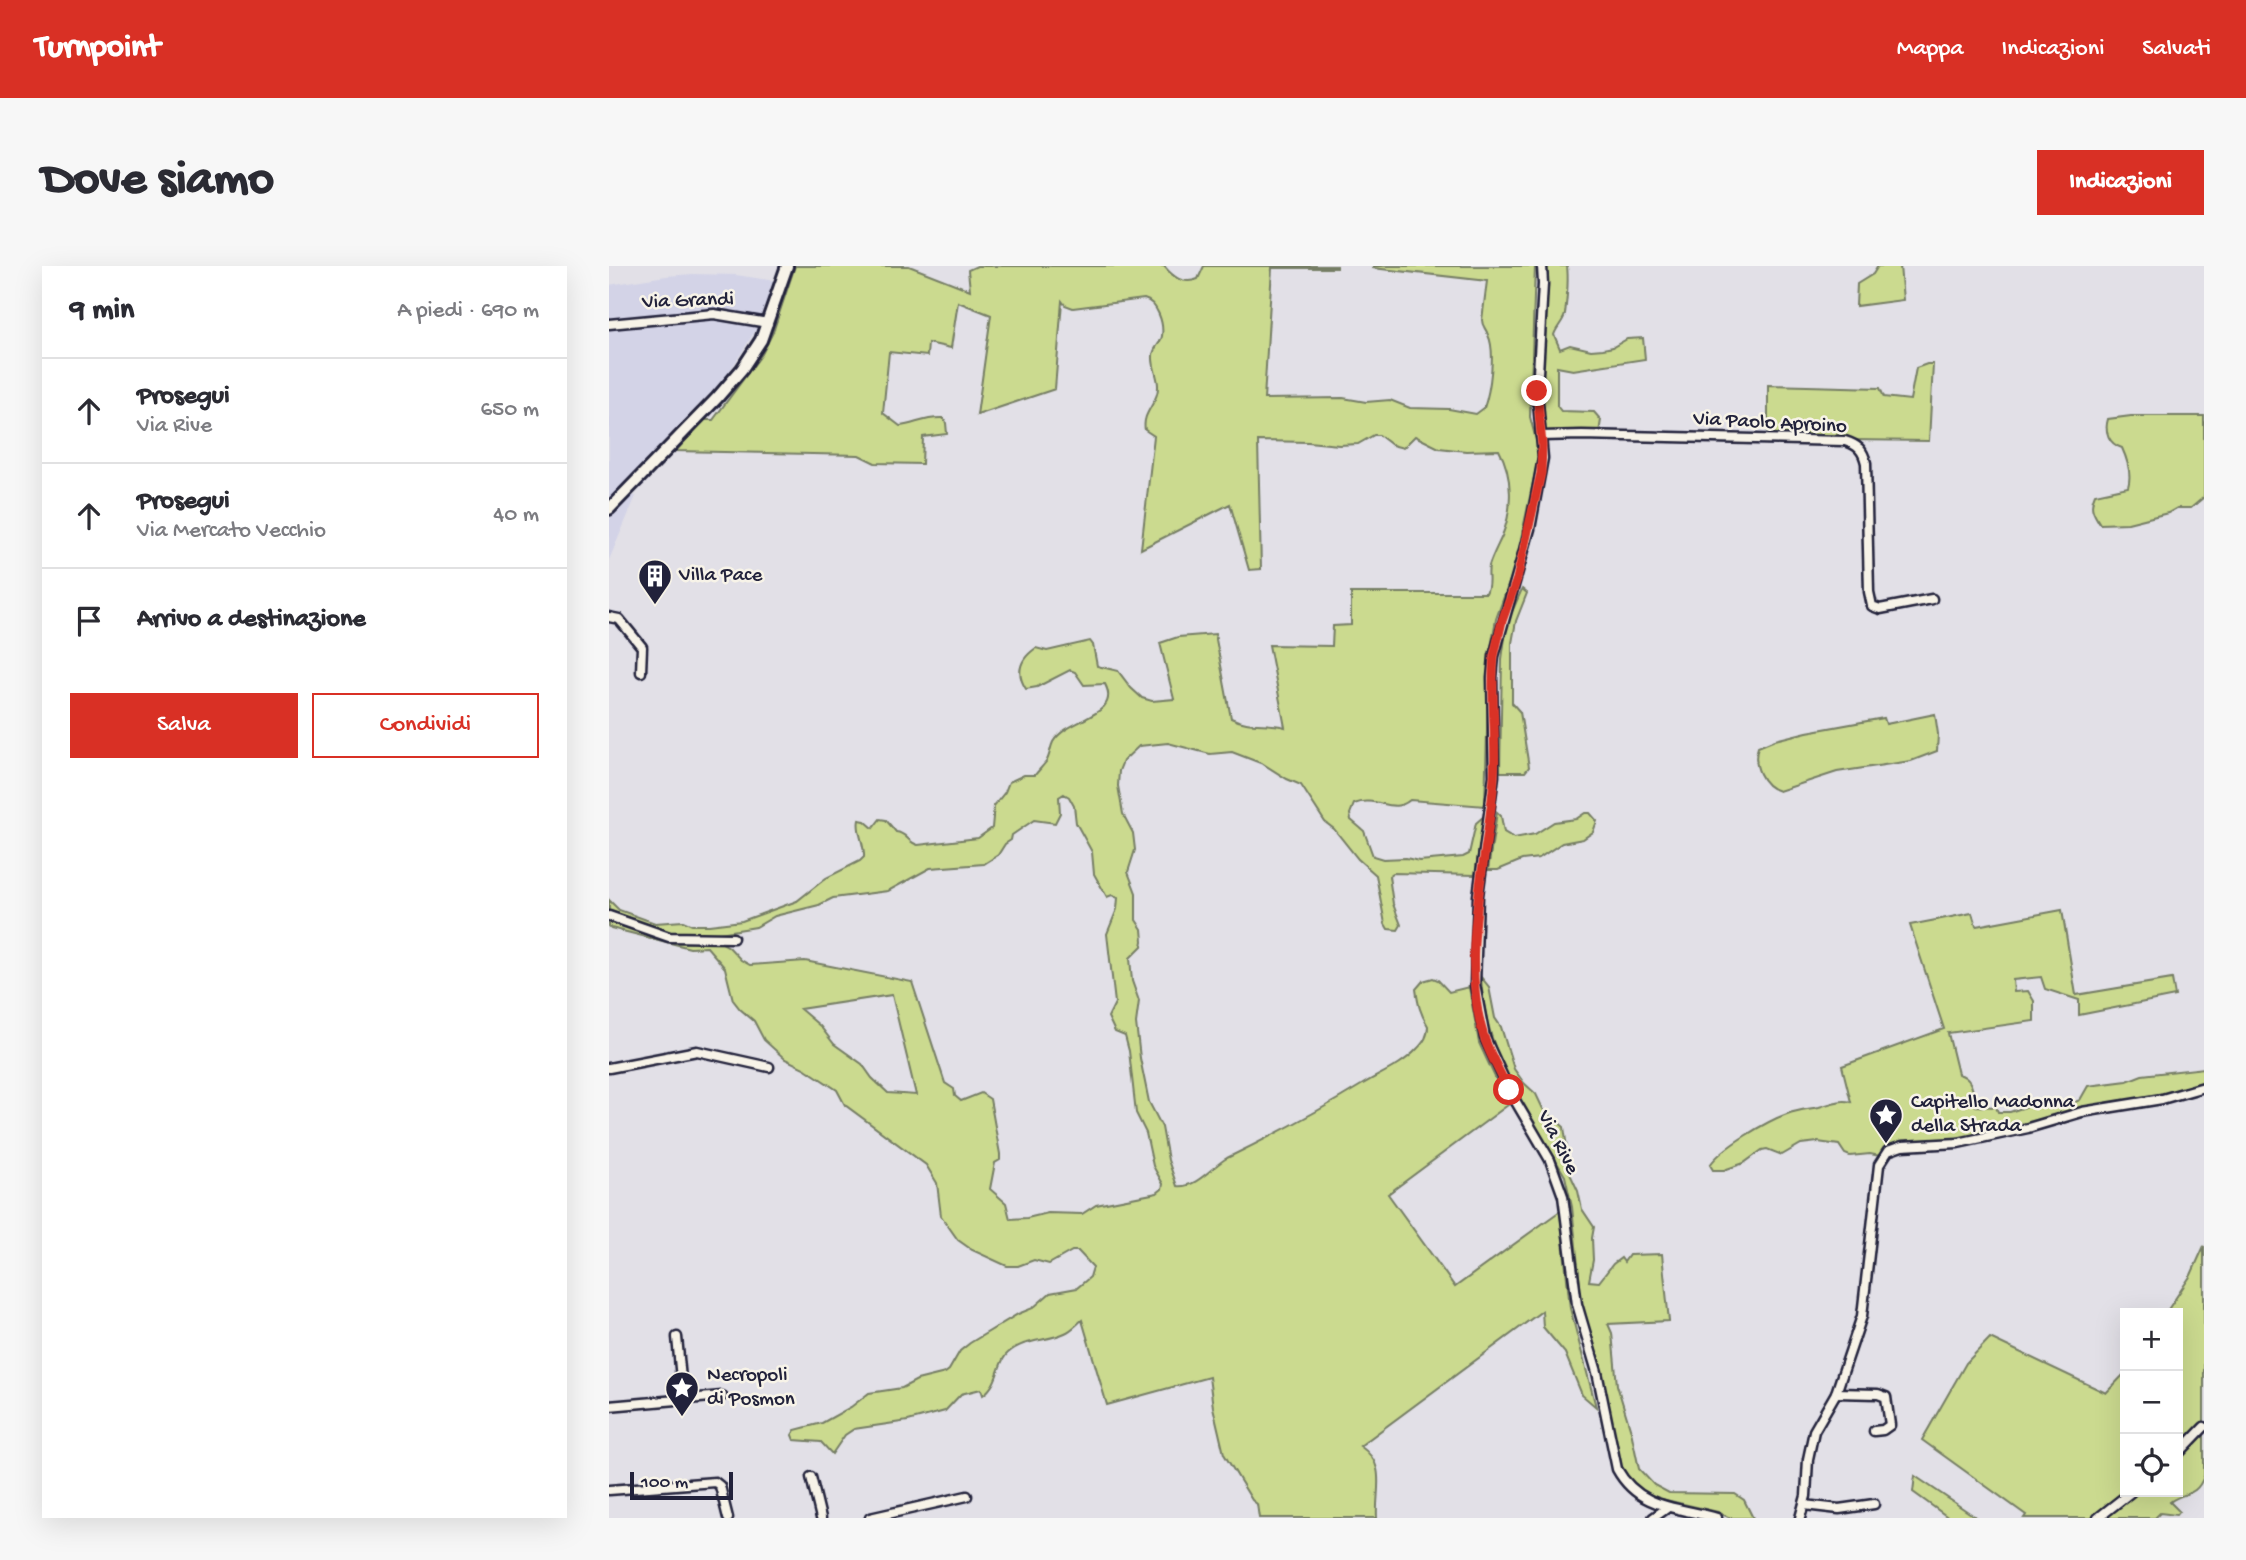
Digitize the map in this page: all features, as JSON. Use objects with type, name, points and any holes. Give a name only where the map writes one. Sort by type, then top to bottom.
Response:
[{"type":"main road","points":[[609,509],[717,398],[748,359],[761,341],[787,266]]},
{"type":"street","name":"Via Rive","points":[[1542,266],[1537,391],[1541,473],[1530,529],[1494,656],[1494,776],[1478,896],[1476,998],[1485,1038],[1494,1060],[1544,1149],[1563,1196],[1577,1304],[1597,1372],[1617,1469],[1623,1480],[1641,1496],[1667,1508],[1717,1518]]},
{"type":"street","name":"Via Grandi","points":[[609,324],[715,314],[768,323]]},
{"type":"street","name":"Via Paolo Aproino","points":[[1541,435],[1845,441],[1856,445],[1863,452],[1866,463],[1868,592],[1872,606],[1880,609],[1932,599]]},
{"type":"street","points":[[609,617],[619,619],[642,647],[641,671]]},
{"type":"street","points":[[609,916],[669,937],[733,938]]},
{"type":"street","points":[[609,1068],[697,1051],[769,1067]]},
{"type":"street","points":[[1800,1518],[1804,1505],[1811,1440],[1836,1392],[1862,1316],[1879,1165],[1888,1151],[1902,1146],[1958,1143],[2028,1128],[2082,1112],[2162,1099],[2204,1087]]},
{"type":"street","points":[[677,1337],[683,1400]]},
{"type":"street","points":[[1836,1392],[1878,1394],[1885,1397],[1889,1425],[1883,1430],[1874,1431]]},
{"type":"street","points":[[609,1406],[722,1396]]},
{"type":"street","points":[[2183,1449],[2204,1427]]},
{"type":"street","points":[[811,1477],[821,1518]]},
{"type":"street","points":[[609,1490],[715,1482],[720,1486],[728,1518]]},
{"type":"street","points":[[870,1518],[967,1496]]},
{"type":"street","points":[[2098,1518],[2125,1497]]},
{"type":"street","points":[[1804,1505],[1839,1509],[1874,1504]]},
{"type":"street","points":[[1653,1518],[1667,1508]]},
{"type":"shaded area","points":[[693,274],[736,275],[776,281],[759,325],[726,377],[609,498],[609,285]]},
{"type":"shaded area","points":[[632,496],[636,496],[609,560],[609,519]]},
{"type":"green space","points":[[795,266],[909,266],[970,290],[968,270],[977,266],[1164,266],[1175,277],[1193,281],[1198,279],[1204,266],[1337,266],[1272,268],[1264,399],[1343,398],[1366,402],[1390,400],[1410,408],[1449,409],[1476,414],[1484,408],[1491,371],[1492,351],[1482,320],[1487,281],[1373,266],[1535,266],[1530,417],[1538,459],[1515,566],[1496,619],[1489,658],[1485,806],[1410,800],[1397,806],[1362,802],[1354,804],[1350,814],[1351,820],[1364,831],[1373,856],[1419,861],[1463,857],[1469,854],[1476,823],[1484,816],[1475,875],[1393,873],[1389,876],[1393,904],[1401,925],[1398,930],[1388,929],[1376,875],[1325,822],[1301,785],[1263,764],[1232,752],[1210,754],[1168,743],[1139,746],[1123,761],[1118,786],[1123,814],[1133,833],[1135,850],[1128,872],[1136,893],[1136,920],[1142,929],[1143,941],[1142,946],[1130,958],[1132,981],[1139,1001],[1136,1023],[1140,1058],[1149,1102],[1162,1127],[1168,1160],[1177,1186],[1191,1184],[1227,1158],[1313,1113],[1411,1055],[1424,1041],[1428,1030],[1416,989],[1423,981],[1433,978],[1438,980],[1449,992],[1469,987],[1479,1043],[1508,1105],[1388,1194],[1455,1287],[1560,1211],[1570,1308],[1596,1407],[1582,1395],[1565,1353],[1543,1327],[1542,1311],[1360,1446],[1369,1453],[1377,1469],[1377,1518],[1259,1518],[1257,1504],[1224,1454],[1209,1377],[1107,1405],[1082,1320],[1065,1333],[1015,1348],[1004,1357],[989,1390],[983,1395],[981,1389],[961,1394],[945,1411],[908,1421],[854,1429],[845,1435],[832,1454],[821,1442],[794,1440],[792,1435],[795,1430],[822,1423],[851,1407],[869,1393],[902,1388],[917,1380],[945,1373],[960,1351],[970,1343],[1033,1308],[1050,1293],[1077,1288],[1090,1277],[1093,1267],[1078,1251],[1072,1251],[1049,1264],[1034,1260],[1018,1266],[1007,1266],[972,1250],[958,1240],[941,1216],[937,1183],[926,1165],[845,1105],[837,1090],[785,1059],[764,1040],[754,1021],[733,1000],[725,968],[707,947],[690,948],[611,928],[609,900],[619,910],[655,923],[683,921],[692,925],[709,925],[742,921],[797,901],[826,878],[860,861],[864,852],[859,820],[865,821],[873,828],[880,819],[886,820],[896,832],[918,845],[978,838],[992,828],[994,806],[1009,782],[1024,775],[1035,775],[1046,762],[1053,742],[1060,734],[1100,710],[1106,703],[1108,695],[1105,684],[1084,685],[1075,672],[1070,670],[1037,687],[1026,689],[1021,677],[1021,666],[1036,648],[1047,651],[1090,641],[1097,666],[1118,671],[1142,698],[1152,701],[1174,699],[1160,643],[1178,637],[1215,634],[1231,718],[1244,723],[1285,727],[1269,645],[1332,646],[1333,626],[1351,625],[1351,593],[1486,593],[1489,566],[1506,526],[1510,493],[1507,471],[1499,450],[1439,448],[1415,436],[1403,448],[1392,445],[1379,435],[1358,444],[1339,445],[1258,441],[1261,569],[1249,570],[1230,504],[1141,549],[1154,436],[1145,430],[1144,425],[1157,394],[1153,356],[1162,331],[1161,319],[1156,309],[1144,299],[1073,308],[1062,301],[1055,389],[977,415],[991,315],[958,302],[951,348],[928,343],[927,356],[889,352],[883,413],[900,426],[936,418],[943,418],[946,423],[947,434],[923,437],[922,464],[875,463],[859,455],[676,451],[704,420],[713,420],[762,354],[773,332]],"holes":[[[1064,794],[1074,806],[1076,823],[1092,852],[1094,874],[1107,897],[1112,895],[1118,898],[1117,909],[1107,934],[1115,1003],[1108,1017],[1115,1032],[1125,1036],[1136,1113],[1146,1133],[1153,1166],[1163,1184],[1157,1193],[1096,1205],[1082,1214],[1048,1213],[1010,1219],[1006,1203],[990,1189],[995,1163],[1000,1160],[990,1099],[981,1093],[961,1101],[955,1096],[954,1089],[945,1083],[912,982],[805,961],[750,965],[720,942],[719,933],[756,927],[775,916],[819,905],[833,898],[888,891],[930,868],[984,864],[998,855],[1012,835],[1034,820],[1055,823],[1060,813],[1059,797]],[[892,995],[916,1095],[888,1093],[862,1064],[834,1044],[820,1026],[800,1009]]]},
{"type":"green space","points":[[1547,266],[1567,266],[1565,314],[1554,335],[1560,349],[1570,345],[1591,350],[1603,349],[1627,339],[1643,338],[1645,359],[1573,370],[1557,367],[1557,406],[1561,411],[1594,412],[1601,420],[1599,433],[1546,434],[1541,392]]},
{"type":"green space","points":[[1878,266],[1900,266],[1903,300],[1856,306],[1857,284],[1873,274]]},
{"type":"green space","points":[[1933,364],[1929,441],[1768,439],[1768,385],[1880,388],[1884,397],[1910,400],[1916,368]]},
{"type":"green space","points":[[2131,416],[2204,416],[2204,497],[2191,508],[2177,508],[2168,513],[2128,523],[2100,524],[2093,510],[2095,494],[2128,487],[2129,482],[2126,457],[2122,448],[2114,444],[2107,433],[2108,419]]},
{"type":"green space","points":[[1522,589],[1527,593],[1516,621],[1512,643],[1512,703],[1520,712],[1529,767],[1525,772],[1500,772],[1502,659],[1507,623]]},
{"type":"green space","points":[[1935,714],[1937,751],[1911,761],[1837,772],[1779,791],[1768,784],[1760,774],[1756,760],[1758,747],[1775,740],[1884,718],[1886,724]]},
{"type":"green space","points":[[1497,812],[1501,816],[1504,832],[1514,838],[1535,834],[1554,822],[1576,819],[1585,813],[1590,813],[1597,821],[1593,832],[1583,839],[1562,843],[1539,858],[1522,860],[1498,870],[1488,870]]},
{"type":"green space","points":[[2062,910],[2076,995],[2172,979],[2175,996],[2079,1015],[2079,1000],[2045,989],[2041,977],[2013,980],[2014,992],[2028,991],[2034,1001],[2034,1021],[1948,1033],[1958,1074],[1967,1078],[1976,1106],[1996,1107],[1998,1112],[2010,1112],[2031,1105],[2075,1102],[2080,1100],[2088,1086],[2127,1081],[2142,1075],[2204,1068],[2204,1086],[1972,1140],[1907,1146],[1880,1156],[1850,1156],[1845,1154],[1839,1145],[1818,1142],[1801,1144],[1782,1155],[1767,1149],[1762,1150],[1744,1163],[1724,1170],[1713,1170],[1710,1165],[1724,1151],[1778,1118],[1839,1101],[1851,1102],[1842,1066],[1944,1029],[1910,925],[1972,913],[1976,926]]},
{"type":"green space","points":[[1481,977],[1489,987],[1495,1018],[1501,1027],[1514,1069],[1536,1094],[1543,1109],[1564,1127],[1571,1176],[1582,1209],[1594,1227],[1589,1281],[1599,1282],[1613,1264],[1621,1258],[1624,1262],[1629,1255],[1662,1254],[1669,1321],[1608,1324],[1612,1333],[1617,1385],[1639,1469],[1654,1485],[1669,1493],[1735,1494],[1744,1500],[1753,1518],[1730,1518],[1718,1512],[1657,1498],[1639,1489],[1623,1472],[1616,1450],[1607,1398],[1582,1305],[1572,1207],[1565,1176],[1522,1105],[1499,1058],[1484,1006]]},
{"type":"green space","points":[[2204,1246],[2204,1476],[2197,1488],[2183,1495],[2183,1308],[2169,1308],[2191,1275]]},
{"type":"green space","points":[[1990,1338],[2106,1393],[2120,1378],[2120,1497],[2180,1497],[2170,1502],[2179,1511],[2176,1515],[2160,1513],[2155,1518],[2024,1518],[2026,1515],[1922,1440],[1966,1363]]},
{"type":"green space","points":[[1915,1476],[1977,1518],[1949,1518],[1913,1492]]},
{"type":"place","name":"Villa Pace","points":[[655,606]]},
{"type":"place","name":"Capitello Madonna della Strada","points":[[1886,1145]]},
{"type":"place","name":"Necropoli di Posmon","points":[[682,1418]]},
{"type":"route","points":[[1509,1090],[1485,1038],[1478,1012],[1475,946],[1478,896],[1494,776],[1494,656],[1530,529],[1543,458],[1537,391]]}]
